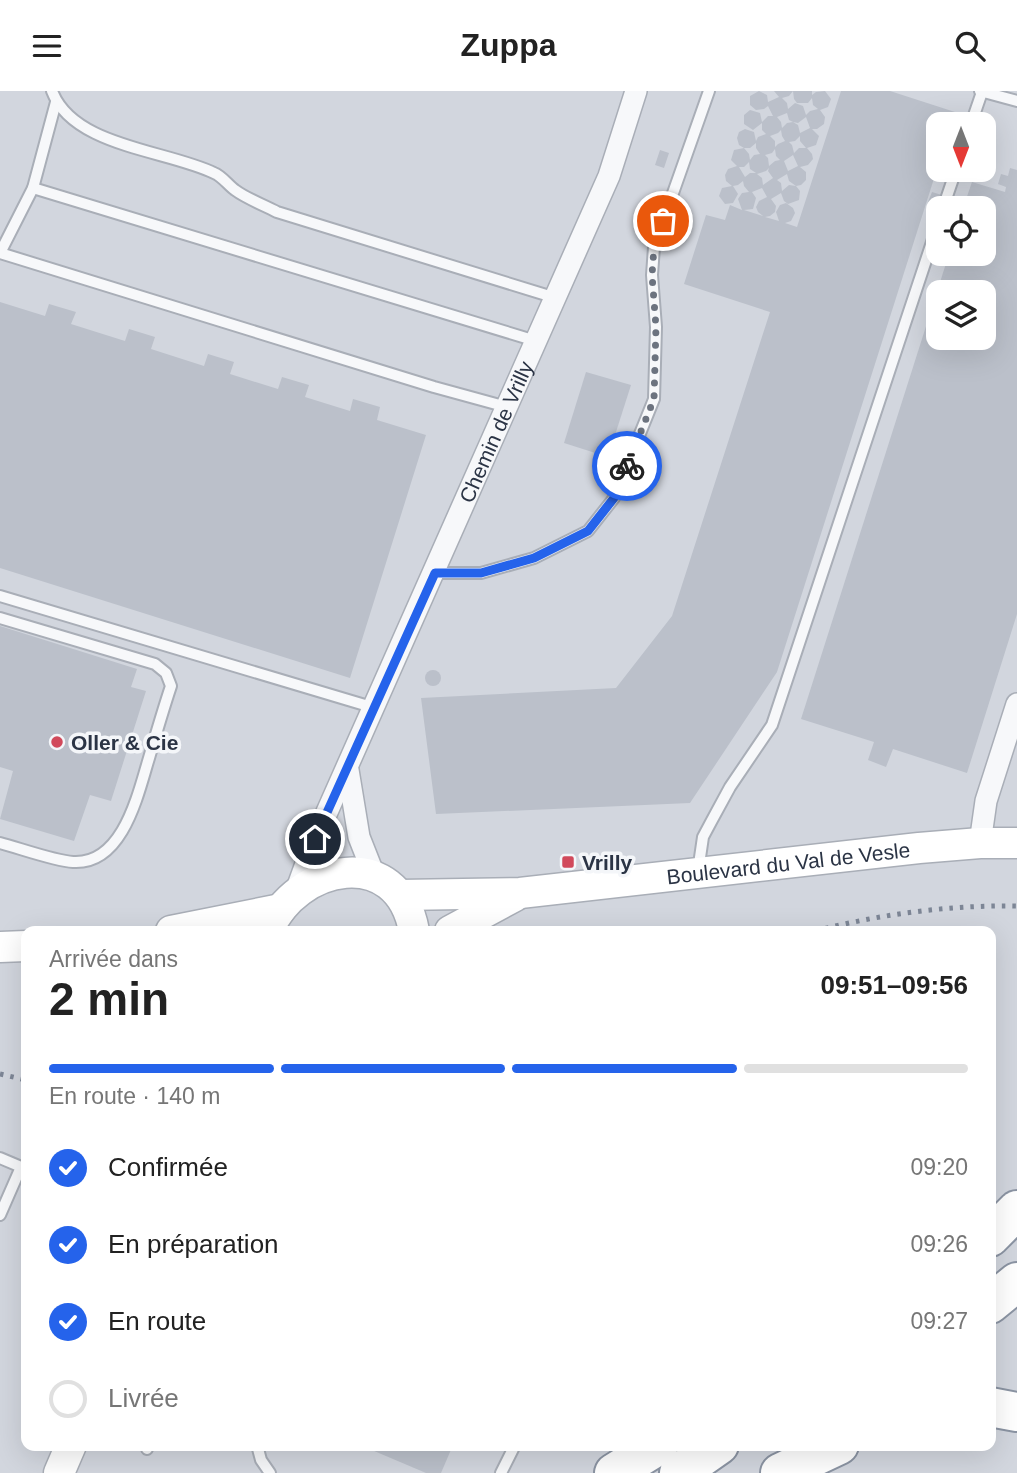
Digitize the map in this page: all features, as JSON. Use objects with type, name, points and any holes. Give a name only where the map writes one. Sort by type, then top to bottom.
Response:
[{"type":"highway","points":[[996,1231],[1017,1210]]},
{"type":"highway","points":[[996,1299],[1017,1282]]},
{"type":"highway","points":[[996,1408],[1017,1412]]},
{"type":"highway","points":[[614,1473],[649,1451]]},
{"type":"highway","points":[[679,1473],[710,1451]]},
{"type":"highway","points":[[751,1473],[784,1451]]},
{"type":"highway","points":[[780,1473],[826,1451]]},
{"type":"street","name":"Chemin de Vrilly","points":[[281,911],[348,770],[609,176],[636,91]]},
{"type":"street","points":[[980,843],[986,801],[1017,704]]},
{"type":"street","points":[[348,770],[359,837],[374,875]]},
{"type":"street","name":"Boulevard du Val de Vesle","points":[[400,895],[520,893],[980,843],[1017,843]]},
{"type":"street","points":[[198,926],[281,911],[328,876],[349,872],[374,875],[400,895],[410,912],[413,926]]},
{"type":"street","name":"Boulevard du Val de Vesle","points":[[459,926],[520,893]]},
{"type":"street","points":[[0,947],[21,946]]},
{"type":"lane","points":[[435,573],[481,573],[534,558],[588,531],[614,498],[654,399],[654,247],[709,91]]},
{"type":"lane","points":[[975,112],[981,91],[1017,101]]},
{"type":"lane","points":[[54,97],[73,120],[94,133],[216,173],[235,190],[277,212],[556,298]]},
{"type":"lane","points":[[54,97],[33,188],[0,253],[507,407]]},
{"type":"lane","points":[[33,188],[537,341]]},
{"type":"lane","points":[[697,873],[703,837],[730,787],[772,725],[926,260]]},
{"type":"lane","points":[[0,596],[375,708]]},
{"type":"lane","points":[[0,618],[155,664],[166,673],[170,686],[133,811],[120,834],[104,851],[88,860],[73,862],[0,843]]},
{"type":"lane","points":[[0,1158],[21,1167]]},
{"type":"lane","points":[[0,1215],[21,1174]]},
{"type":"lane","points":[[259,1451],[270,1473]]},
{"type":"lane","points":[[501,1473],[512,1451]]},
{"type":"shaded area","points":[[0,91],[1017,91],[1017,1473],[0,1473]]},
{"type":"building","points":[[759,91],[767,95],[768,102],[779,97],[774,91],[793,91],[812,91],[812,95],[825,91],[831,99],[828,107],[820,110],[825,117],[824,124],[812,129],[819,136],[816,145],[807,148],[813,159],[808,165],[800,167],[806,172],[806,180],[796,186],[800,191],[799,200],[788,204],[781,193],[771,199],[776,206],[775,212],[765,217],[779,221],[776,212],[780,205],[786,203],[795,213],[791,221],[785,223],[797,227],[841,91],[890,91],[955,112],[926,112],[926,182],[933,182],[928,196],[926,196],[926,204],[777,672],[690,803],[436,814],[421,698],[616,688],[672,616],[770,312],[684,284],[706,215],[725,220],[730,205],[742,210],[738,199],[742,193],[749,192],[743,181],[733,186],[738,194],[733,203],[725,204],[719,196],[722,188],[732,186],[726,181],[725,175],[728,169],[737,166],[731,160],[734,150],[744,148],[739,145],[739,132],[745,129],[754,132],[756,141],[758,137],[766,134],[762,130],[762,123],[753,130],[744,124],[744,115],[750,110],[760,113],[762,122],[768,116],[773,116],[768,106],[756,110],[750,105],[750,96]],"holes":[[[793,91],[797,103],[808,103],[812,98],[813,105],[818,109],[806,115],[803,106],[795,103],[788,109],[782,98]],[[787,113],[789,120],[793,122],[782,128],[777,117]],[[806,117],[810,128],[800,133],[798,125],[793,122],[798,123]],[[781,130],[785,141],[775,147],[775,141],[770,136]],[[800,136],[800,141],[806,148],[799,148],[794,153],[789,142]],[[756,143],[760,154],[754,155],[750,160],[744,148],[750,148]],[[775,149],[780,160],[769,166],[765,155]],[[793,155],[798,166],[788,171],[784,161]],[[749,162],[750,169],[756,173],[745,177],[739,167],[744,167]],[[769,168],[773,178],[763,185],[762,178],[757,174]],[[787,174],[789,181],[796,186],[789,185],[782,191],[781,183],[777,180]],[[762,188],[767,197],[759,201],[756,207],[763,216],[744,210],[753,209],[756,198],[752,192]]]},
{"type":"building","points":[[660,150],[669,153],[664,168],[655,165]]},
{"type":"building","points":[[1010,168],[1017,170],[1017,614],[967,773],[893,749],[886,767],[868,760],[874,742],[801,719],[926,326],[926,350],[996,350],[996,280],[941,280],[945,266],[996,266],[996,196],[967,196],[972,182],[1005,192],[1006,187],[998,184],[1001,174],[1008,176]]},
{"type":"building","points":[[0,302],[45,316],[49,304],[76,312],[71,324],[125,341],[129,329],[155,337],[151,349],[204,366],[208,354],[234,362],[230,374],[278,389],[282,377],[309,385],[305,397],[350,411],[353,399],[380,407],[377,420],[426,435],[350,678],[0,568]]},
{"type":"building","points":[[586,372],[631,385],[608,457],[564,443]]},
{"type":"building","points":[[0,626],[137,669],[131,687],[146,691],[111,801],[90,795],[74,841],[0,819],[13,771],[0,767]]},
{"type":"building","points":[[433,670],[439,672],[439,684],[433,686],[427,684],[425,678],[427,672]]},
{"type":"building","points":[[374,1451],[450,1451],[441,1473],[426,1473]]},
{"type":"railway","points":[[838,926],[915,912],[1017,906]]},
{"type":"railway","points":[[0,1074],[21,1079]]},
{"type":"way so far","points":[[627,466],[654,399],[656,327],[652,275],[654,247],[663,221]]},
{"type":"place","name":"Oller & Cie","points":[[57,742]]},
{"type":"place","name":"Vrilly","points":[[568,862]]},
{"type":"route","points":[[315,839],[435,573],[481,573],[534,558],[588,531],[614,498],[627,466]]}]
